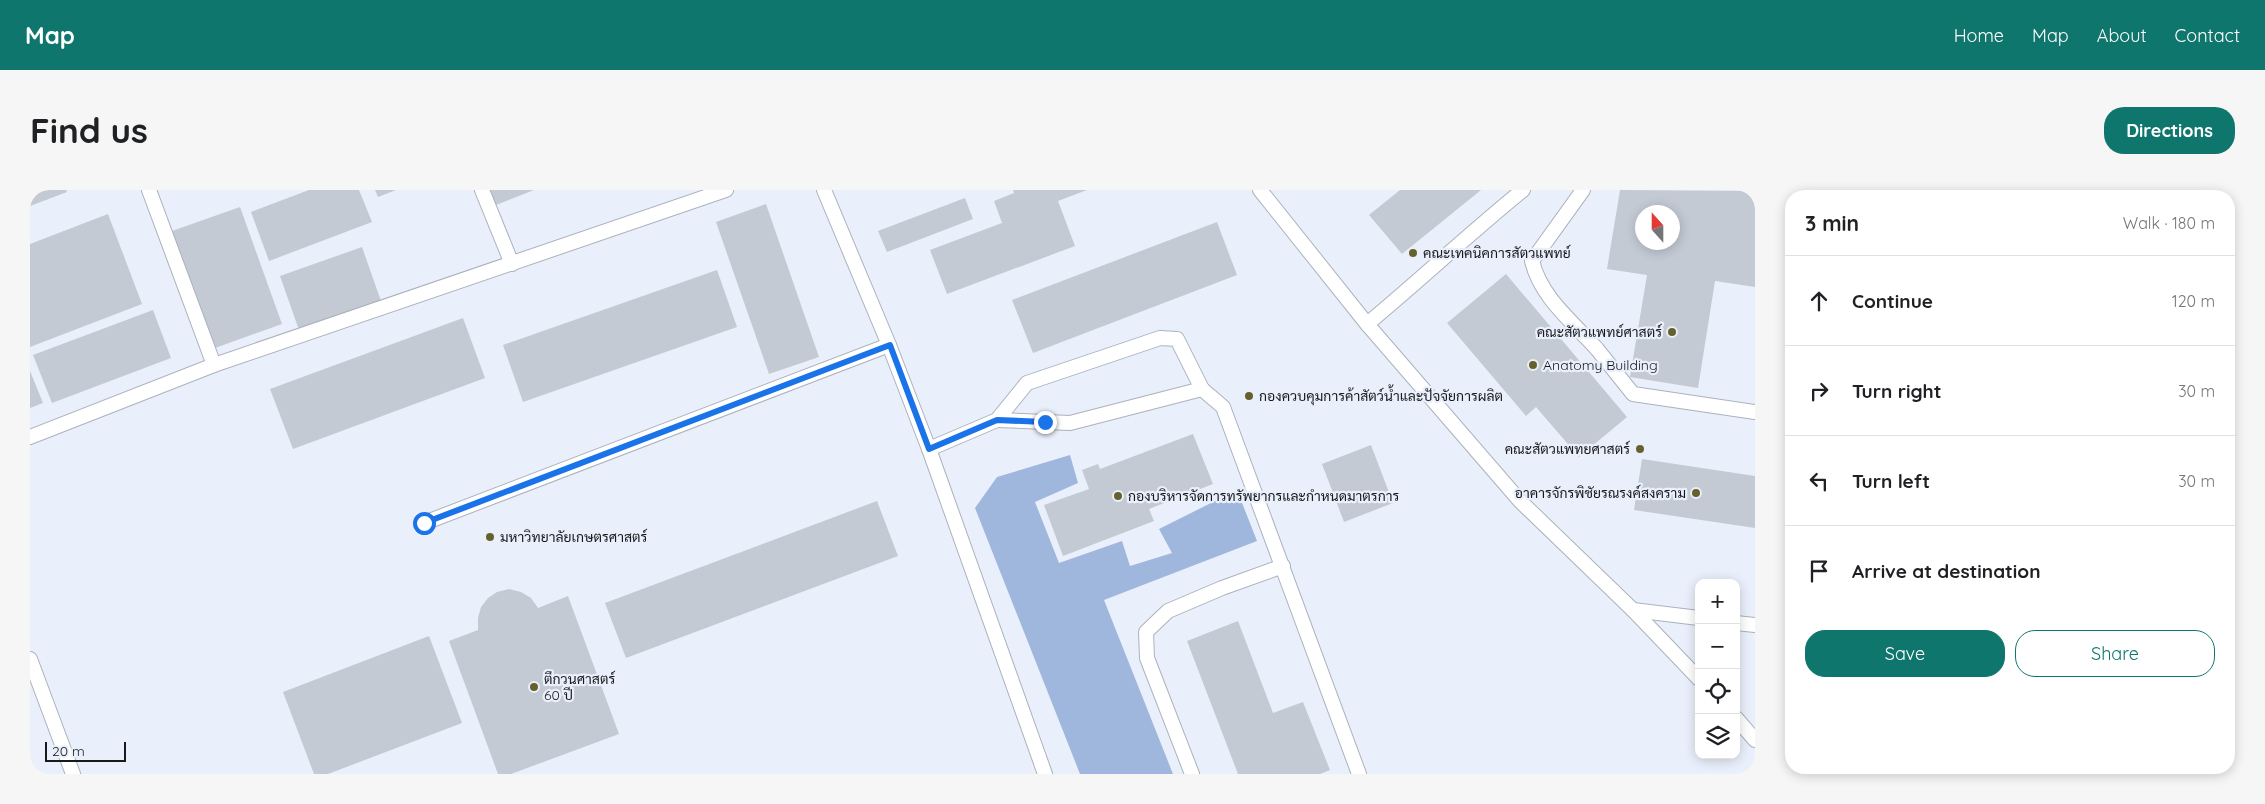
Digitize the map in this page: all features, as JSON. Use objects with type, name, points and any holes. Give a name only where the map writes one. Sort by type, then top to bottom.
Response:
[{"type":"lane","points":[[148,190],[214,365]]},
{"type":"lane","points":[[482,190],[512,264]]},
{"type":"lane","points":[[30,438],[214,365],[726,190]]},
{"type":"lane","points":[[824,190],[890,345],[1045,774]]},
{"type":"lane","points":[[1260,190],[1367,324],[1520,501],[1633,610],[1695,675]]},
{"type":"lane","points":[[1367,324],[1522,190]]},
{"type":"lane","points":[[1583,190],[1532,261],[1536,278],[1550,298],[1597,350],[1633,394],[1755,412]]},
{"type":"lane","points":[[997,420],[1027,383],[1160,338],[1177,339],[1202,389],[1223,407],[1359,774]]},
{"type":"lane","points":[[424,523],[890,345]]},
{"type":"lane","points":[[929,449],[997,420],[1070,423],[1202,389]]},
{"type":"lane","points":[[1192,774],[1147,658],[1146,632],[1168,610],[1283,566]]},
{"type":"lane","points":[[1633,610],[1695,618]]},
{"type":"lane","points":[[1740,623],[1755,625]]},
{"type":"lane","points":[[30,659],[73,774]]},
{"type":"lane","points":[[1740,722],[1754,738]]},
{"type":"water","points":[[1070,455],[1078,483],[1035,502],[1059,563],[1122,541],[1130,566],[1172,553],[1159,529],[1237,490],[1257,541],[1104,600],[1173,774],[1080,774],[975,508],[997,477]]},
{"type":"building","points":[[30,190],[66,190],[67,192],[30,206]]},
{"type":"building","points":[[309,190],[359,190],[372,222],[269,261],[251,212]]},
{"type":"building","points":[[375,190],[396,190],[378,197]]},
{"type":"building","points":[[485,190],[534,190],[491,207]]},
{"type":"building","points":[[1013,190],[1087,190],[1058,201],[1075,246],[947,294],[930,250],[1002,223],[994,201],[1014,193]]},
{"type":"building","points":[[1400,190],[1481,190],[1402,254],[1369,215]]},
{"type":"building","name":"คณะสัตวแพทย์ศาสตร์","points":[[1620,190],[1755,191],[1755,287],[1715,281],[1698,388],[1630,377],[1647,275],[1607,269]]},
{"type":"building","points":[[965,198],[973,219],[887,252],[878,231]]},
{"type":"building","points":[[766,204],[819,357],[769,374],[716,222]]},
{"type":"building","points":[[240,207],[282,324],[215,348],[172,231]]},
{"type":"building","points":[[108,214],[142,304],[30,347],[30,244]]},
{"type":"building","points":[[1217,222],[1237,275],[1033,353],[1012,300]]},
{"type":"building","points":[[362,247],[381,301],[299,330],[280,276]]},
{"type":"building","points":[[717,270],[737,327],[523,402],[503,345]]},
{"type":"building","name":"Anatomy Building","points":[[1506,274],[1627,417],[1579,457],[1536,407],[1526,416],[1447,323]]},
{"type":"building","points":[[153,310],[171,358],[52,403],[33,355]]},
{"type":"building","points":[[463,318],[485,378],[293,449],[270,389]]},
{"type":"building","points":[[30,371],[43,403],[30,408]]},
{"type":"building","points":[[1193,434],[1213,484],[1149,509],[1154,521],[1063,556],[1044,505],[1089,489],[1082,470],[1098,464],[1100,469]]},
{"type":"building","points":[[1371,445],[1393,503],[1344,522],[1322,464]]},
{"type":"building","name":"อาคารจักรพิชัยรณรงค์สงคราม","points":[[1642,459],[1755,476],[1755,528],[1634,510]]},
{"type":"building","points":[[877,501],[898,556],[626,658],[605,603]]},
{"type":"building","name":"ตึกวนศาสตร์ 60 ปี","points":[[509,589],[521,592],[531,598],[538,608],[568,596],[619,734],[511,774],[498,774],[449,641],[478,630],[478,618],[481,607],[488,598],[497,592]]},
{"type":"building","points":[[1238,621],[1273,713],[1303,702],[1330,770],[1320,774],[1238,774],[1187,641]]},
{"type":"building","points":[[429,636],[462,723],[328,774],[314,774],[283,692]]},
{"type":"place","name":"คณะเทคนิคการสัตวแพทย์","points":[[1413,253]]},
{"type":"place","name":"คณะสัตวแพทย์ศาสตร์","points":[[1672,332]]},
{"type":"place","name":"Anatomy Building","points":[[1533,365]]},
{"type":"place","name":"กองควบคุมการค้าสัตว์น้ำและปัจจัยการผลิต","points":[[1249,396]]},
{"type":"place","name":"คณะสัตวแพทยศาสตร์","points":[[1640,449]]},
{"type":"place","name":"อาคารจักรพิชัยรณรงค์สงคราม","points":[[1696,493]]},
{"type":"place","name":"กองบริหารจัดการทรัพยากรและกำหนดมาตรการ","points":[[1118,496]]},
{"type":"place","name":"มหาวิทยาลัยเกษตรศาสตร์","points":[[490,537]]},
{"type":"place","name":"ตึกวนศาสตร์ 60 ปี","points":[[534,687]]},
{"type":"route","points":[[424,523],[890,345],[929,449],[997,420],[1045,422]]}]
